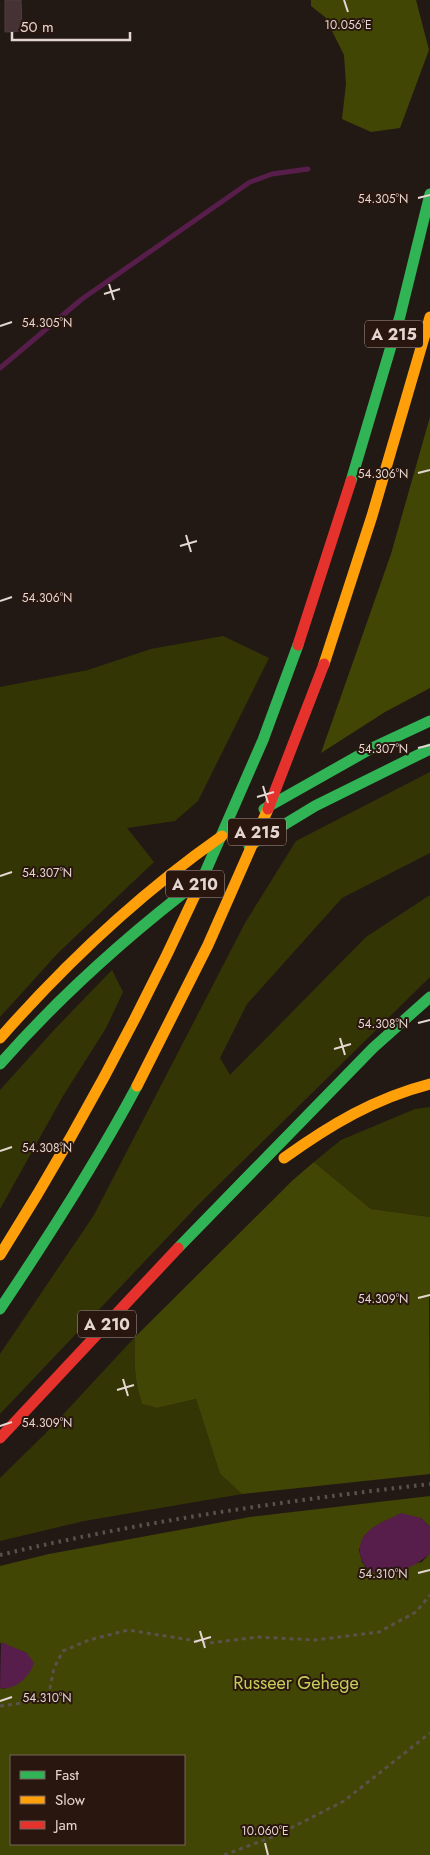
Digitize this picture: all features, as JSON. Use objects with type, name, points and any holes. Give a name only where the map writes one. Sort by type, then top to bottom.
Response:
[{"type":"highway","name":"A 215","points":[[0,1255],[72,1139],[111,1070],[187,918],[261,743],[300,637],[354,473],[392,342],[430,194]]},
{"type":"highway","name":"A 215","points":[[0,1309],[55,1226],[137,1086],[190,982],[233,888],[284,769],[326,656],[383,485],[430,317]]},
{"type":"highway","points":[[253,816],[372,748],[430,721]]},
{"type":"highway","name":"A 210","points":[[233,858],[289,821],[341,792],[430,749]]},
{"type":"highway","points":[[0,1038],[50,982],[108,926],[165,878],[239,825]]},
{"type":"highway","name":"A 210","points":[[0,1064],[40,1018],[130,934],[218,868]]},
{"type":"highway","name":"A 210","points":[[0,1438],[214,1210],[373,1048],[430,998]]},
{"type":"highway","points":[[214,1210],[337,1121],[381,1100],[430,1084]]},
{"type":"path","points":[[0,1706],[37,1701],[49,1693],[54,1668],[63,1651],[89,1640],[128,1630],[209,1643],[257,1637],[315,1640],[379,1632],[416,1612],[430,1595]]},
{"type":"path","points":[[224,1855],[274,1836],[344,1801],[430,1733]]},
{"type":"shaded area","points":[[223,636],[269,658],[198,801],[175,821],[127,828],[154,862],[58,953],[0,1017],[0,687],[88,670],[151,649]]},
{"type":"shaded area","points":[[430,772],[430,853],[342,898],[247,1004],[220,1058],[230,1075],[366,937],[430,895],[430,977],[199,1204],[0,1414],[0,1354],[94,1215],[245,923],[296,841]]},
{"type":"shaded area","points":[[112,970],[123,992],[106,1028],[63,1096],[0,1209],[0,1090]]},
{"type":"shaded area","points":[[430,1107],[430,1217],[371,1209],[314,1162],[341,1140],[415,1109]]},
{"type":"shaded area","points":[[135,1337],[135,1371],[142,1404],[157,1408],[196,1399],[220,1474],[242,1494],[84,1521],[0,1541],[0,1478],[46,1433]]},
{"type":"shaded area","points":[[401,1513],[421,1518],[430,1527],[430,1553],[403,1570],[381,1574],[372,1571],[364,1565],[360,1554],[363,1538],[376,1525]]},
{"type":"shaded area","points":[[1,1642],[27,1653],[34,1663],[29,1673],[21,1681],[16,1685],[6,1688],[0,1688]]},
{"type":"green space","points":[[311,0],[416,0],[429,50],[400,128],[371,132],[342,119],[346,84],[344,55],[325,17],[311,6]]},
{"type":"green space","points":[[430,417],[430,688],[385,712],[321,753],[391,554]]},
{"type":"green space","points":[[314,1162],[371,1209],[430,1217],[430,1474],[242,1494],[220,1474],[196,1399],[157,1408],[142,1404],[135,1371],[135,1337],[293,1180]]},
{"type":"green space","name":"Russeer Gehege","points":[[430,1496],[430,1527],[421,1518],[374,1527],[364,1536],[359,1550],[362,1562],[367,1569],[377,1573],[422,1562],[430,1553],[430,1855],[0,1855],[0,1688],[5,1689],[27,1653],[0,1643],[0,1566],[49,1554],[250,1517]]},
{"type":"building","points":[[5,0],[21,0],[22,31],[5,32]]},
{"type":"waterway","points":[[0,368],[82,299],[250,182],[272,174],[308,169]]},
{"type":"railway","points":[[0,1555],[107,1532],[214,1513],[430,1484]]},
{"type":"traffic: fast","points":[[351,481],[400,316],[430,194]]},
{"type":"traffic: fast","points":[[197,891],[263,740],[298,645]]},
{"type":"traffic: fast","points":[[264,809],[372,748],[430,721]]},
{"type":"traffic: fast","points":[[249,846],[315,806],[430,749]]},
{"type":"traffic: fast","points":[[0,1064],[47,1014],[122,943],[203,878]]},
{"type":"traffic: fast","points":[[178,1248],[373,1048],[430,997]]},
{"type":"traffic: fast","points":[[0,1309],[72,1199],[137,1086]]},
{"type":"traffic: slow","points":[[324,664],[372,516],[430,317]]},
{"type":"traffic: slow","points":[[137,1086],[208,945],[268,809]]},
{"type":"traffic: slow","points":[[0,1038],[51,983],[105,930],[162,881],[222,836]]},
{"type":"traffic: slow","points":[[0,1255],[80,1122],[105,1076],[152,985],[197,891]]},
{"type":"traffic: slow","points":[[284,1158],[318,1134],[354,1114],[390,1097],[430,1084]]},
{"type":"traffic: jam","points":[[298,645],[351,481]]},
{"type":"traffic: jam","points":[[268,809],[324,664]]},
{"type":"traffic: jam","points":[[0,1438],[178,1248]]}]
